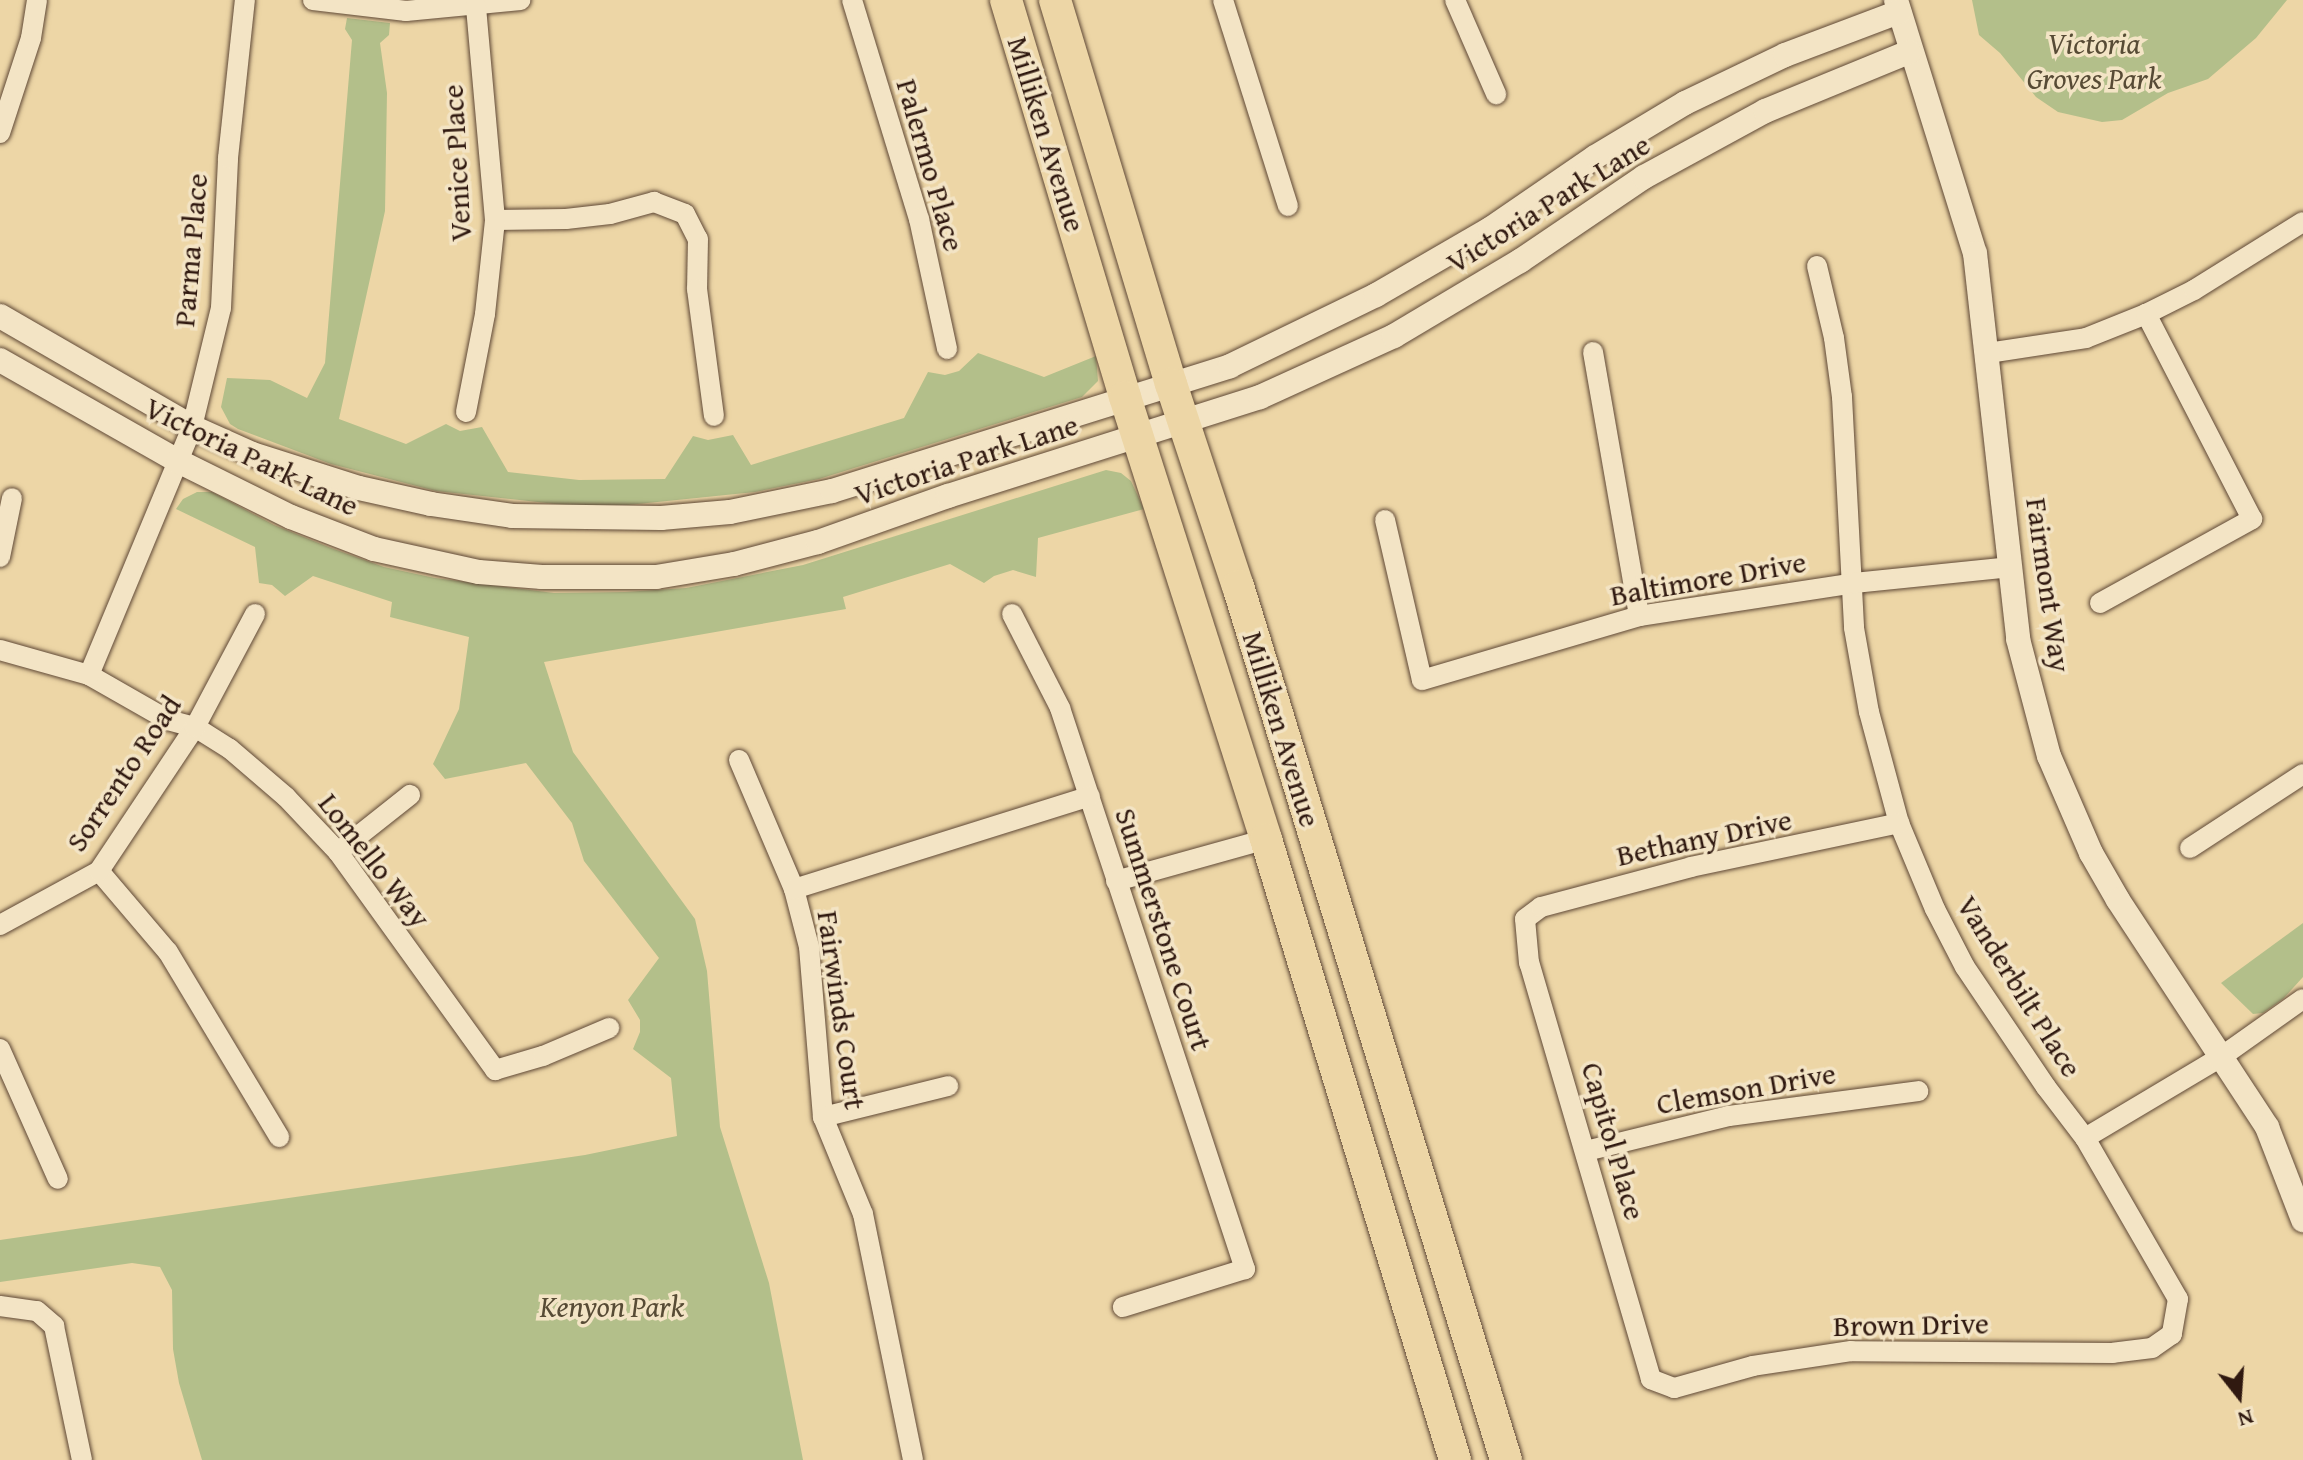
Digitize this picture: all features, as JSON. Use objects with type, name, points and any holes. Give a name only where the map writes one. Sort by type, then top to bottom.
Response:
[{"type":"main road","name":"Milliken Avenue","points":[[1006,0],[1125,397],[1266,839],[1455,1460]]},
{"type":"main road","name":"Milliken Avenue","points":[[1055,0],[1183,423],[1238,586],[1506,1460]]},
{"type":"street","points":[[0,133],[31,38],[37,0]]},
{"type":"street","name":"Parma Place","points":[[89,675],[192,427],[221,308],[228,158],[245,0]]},
{"type":"street","points":[[313,0],[406,11],[520,0]]},
{"type":"street","name":"Palermo Place","points":[[852,0],[919,219],[947,349]]},
{"type":"street","points":[[1223,0],[1288,206]]},
{"type":"street","points":[[1455,0],[1496,94]]},
{"type":"street","name":"Venice Place","points":[[466,412],[485,314],[495,220],[476,6]]},
{"type":"street","name":"Victoria Park Lane","points":[[0,316],[192,427],[252,454],[315,476],[431,504],[512,516],[661,518],[730,512],[832,491],[1230,366],[1376,295],[1490,229],[1595,157],[1685,103],[1897,6]]},
{"type":"street","name":"Fairmont Way","points":[[1897,6],[1909,52],[1947,160],[1975,253],[2018,639],[2049,756],[2105,876],[2267,1127],[2303,1220]]},
{"type":"street","name":"Victoria Park Lane","points":[[0,360],[178,461],[291,517],[374,549],[479,572],[598,579],[656,577],[748,561],[818,542],[948,496],[1260,397],[1394,336],[1520,261],[1657,170],[1799,95],[1909,52]]},
{"type":"street","points":[[495,220],[595,216],[654,202],[685,214],[698,239],[699,304],[714,416]]},
{"type":"street","points":[[1988,353],[2086,338],[2146,314],[2208,282],[2303,222]]},
{"type":"street","name":"Vanderbilt Place","points":[[1817,266],[1834,338],[1842,397],[1854,628],[1869,712],[1899,823],[1935,909],[1965,967],[2046,1087],[2085,1138],[2178,1299],[2172,1334]]},
{"type":"street","points":[[2100,603],[2252,519],[2146,314]]},
{"type":"street","points":[[1593,352],[1639,616]]},
{"type":"street","points":[[0,557],[12,498]]},
{"type":"street","name":"Baltimore Drive","points":[[1385,520],[1422,680],[1639,616],[1854,583],[2011,567]]},
{"type":"street","name":"Sorrento Road","points":[[0,925],[99,871],[195,727],[255,614]]},
{"type":"street","name":"Summerstone Court","points":[[1012,614],[1060,708],[1245,1269],[1123,1307]]},
{"type":"street","name":"Lomello Way","points":[[0,650],[89,675],[168,720],[195,727],[230,749],[286,797],[338,852],[495,1070],[543,1056],[609,1028]]},
{"type":"street","name":"Fairwinds Court","points":[[739,760],[794,889],[809,947],[823,1117],[863,1214],[913,1460]]},
{"type":"street","points":[[2190,848],[2303,774]]},
{"type":"street","points":[[338,852],[410,795]]},
{"type":"street","points":[[794,889],[1090,796]]},
{"type":"street","name":"Bethany Drive","points":[[1525,919],[1541,907],[1677,871],[1899,823]]},
{"type":"street","points":[[1116,881],[1266,839]]},
{"type":"street","points":[[99,871],[168,952],[279,1137]]},
{"type":"street","name":"Capitol Place","points":[[1525,919],[1529,963],[1651,1379]]},
{"type":"street","points":[[2085,1138],[2221,1057],[2303,999]]},
{"type":"street","points":[[0,1049],[58,1179]]},
{"type":"street","points":[[823,1117],[948,1086]]},
{"type":"street","name":"Clemson Drive","points":[[1586,1151],[1729,1116],[1918,1091]]},
{"type":"street","points":[[0,1306],[37,1311],[54,1326],[82,1460]]},
{"type":"street","name":"Brown Drive","points":[[1651,1379],[1674,1388],[1753,1366],[1851,1351],[2113,1353],[2152,1348],[2172,1334]]},
{"type":"green space","name":"Victoria Groves Park","points":[[1972,0],[2287,0],[2256,38],[2208,79],[2168,93],[2122,120],[2102,122],[2058,112],[2036,97],[2000,53],[1979,35]]},
{"type":"green space","points":[[347,18],[390,23],[389,35],[380,43],[387,93],[385,211],[339,419],[406,444],[446,424],[460,431],[482,427],[508,472],[579,480],[665,479],[693,436],[708,440],[733,435],[751,465],[904,418],[928,372],[945,375],[959,371],[978,353],[1044,377],[1096,356],[1098,381],[1082,397],[819,479],[755,492],[628,505],[574,506],[436,491],[331,464],[238,429],[230,424],[221,407],[227,378],[270,380],[307,398],[325,363],[352,40],[345,29]]},
{"type":"green space","name":"Kenyon Park","points":[[1106,470],[1121,473],[1131,481],[1144,509],[1038,538],[1036,577],[1013,570],[984,583],[950,564],[843,597],[846,609],[544,662],[573,752],[695,919],[707,971],[720,1127],[769,1283],[803,1460],[202,1460],[179,1383],[173,1349],[172,1290],[160,1267],[132,1263],[0,1282],[0,1240],[585,1155],[677,1136],[671,1078],[633,1049],[640,1032],[640,1020],[628,1000],[659,958],[584,861],[572,823],[526,763],[445,779],[433,764],[459,709],[469,637],[390,617],[392,602],[313,576],[285,596],[272,585],[259,583],[255,547],[176,509],[183,499],[197,492],[212,492],[274,525],[331,548],[384,567],[435,578],[554,593],[625,592],[686,588],[803,565]]},
{"type":"green space","points":[[2303,923],[2303,977],[2283,999],[2263,1013],[2253,1014],[2221,983]]}]
